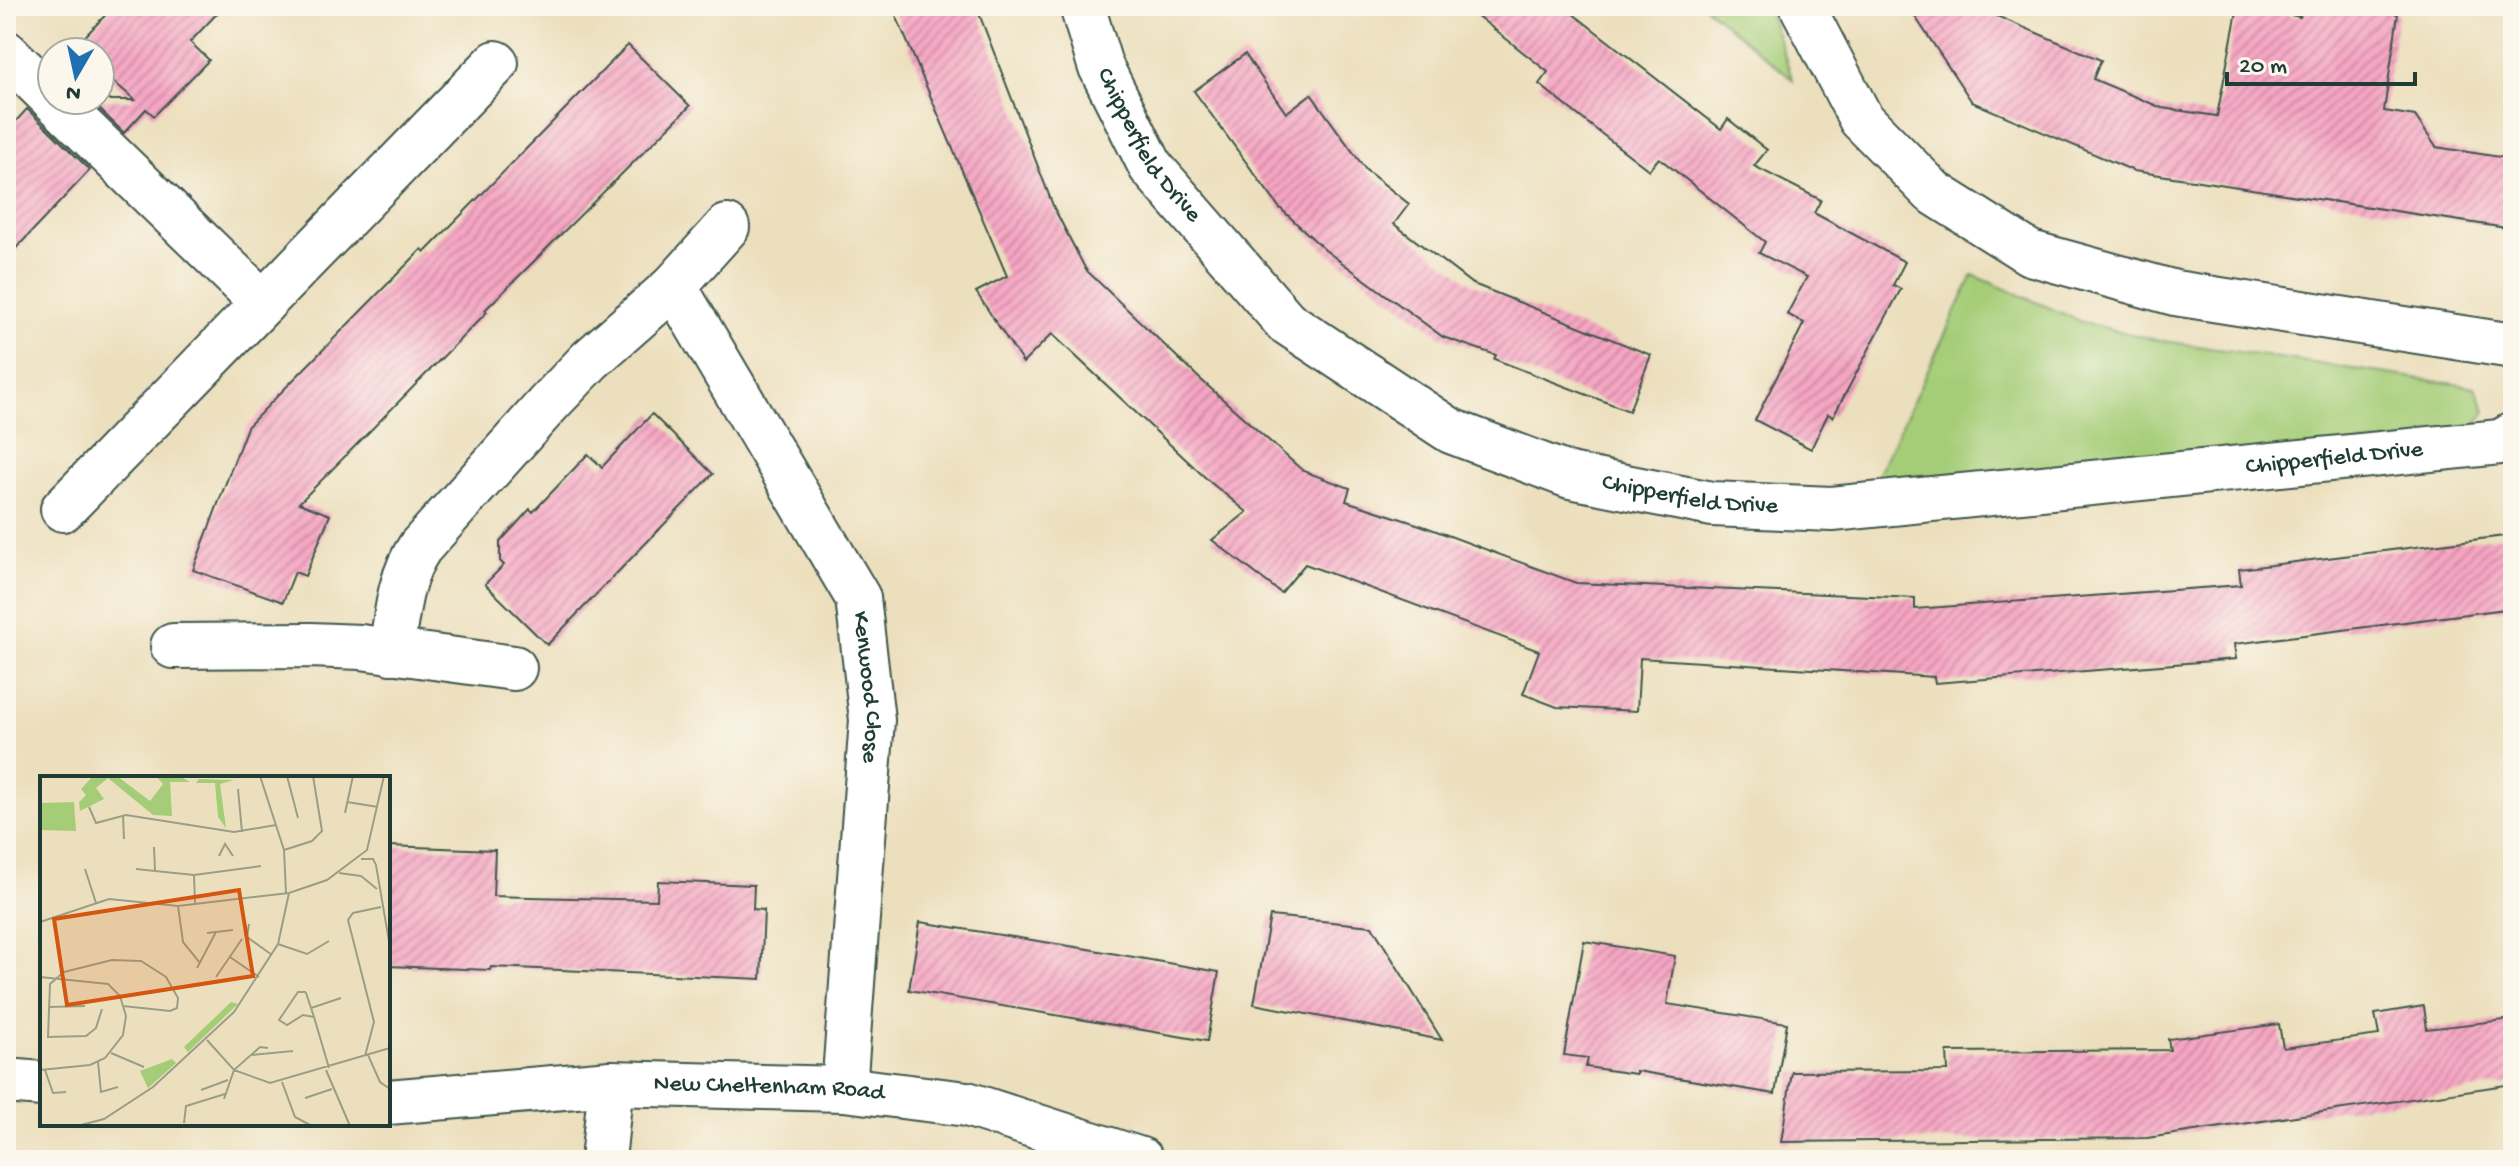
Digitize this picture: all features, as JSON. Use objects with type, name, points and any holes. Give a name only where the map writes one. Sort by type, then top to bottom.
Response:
[{"type":"street","name":"Chipperfield Drive","points":[[1082,6],[1100,65],[1151,167],[1286,322],[1451,431],[1570,476],[1712,504],[1832,509],[2500,442],[2513,435]]},
{"type":"street","points":[[1802,6],[1861,119],[1933,192],[2030,253],[2175,293],[2513,346]]},
{"type":"street","points":[[6,53],[36,82]]},
{"type":"street","points":[[63,509],[496,63]]},
{"type":"street","points":[[70,116],[263,303]]},
{"type":"street","points":[[391,652],[401,586],[420,547],[590,360],[674,286],[727,227]]},
{"type":"street","name":"Kenwood Close","points":[[674,286],[858,598],[872,720],[844,1089]]},
{"type":"street","points":[[173,646],[361,647],[514,668]]},
{"type":"street","points":[[6,1081],[40,1084]]},
{"type":"street","points":[[603,1160],[611,1083]]},
{"type":"street","name":"New Cheltenham Road","points":[[390,1102],[611,1083],[844,1089],[967,1104],[1141,1160]]},
{"type":"green space","points":[[1704,6],[1767,6],[1793,80]]},
{"type":"green space","points":[[1973,275],[2085,323],[2157,340],[2475,387],[2486,411],[2473,430],[2445,438],[1875,481]]},
{"type":"building","points":[[114,6],[224,6],[190,42],[209,60],[154,116],[146,109],[124,133],[106,116],[116,116],[116,100],[135,100],[116,84],[116,36],[85,36]]},
{"type":"building","points":[[892,6],[976,6],[1054,208],[1086,270],[1199,378],[1303,471],[1350,488],[1346,501],[1576,583],[1915,598],[1915,609],[2241,585],[2239,569],[2513,535],[2513,608],[2234,644],[2236,659],[1935,683],[1934,677],[1640,658],[1637,711],[1557,707],[1523,694],[1539,651],[1305,564],[1281,593],[1212,540],[1247,512],[1210,482],[1052,334],[1023,363],[976,292],[1007,276]]},
{"type":"building","points":[[1465,6],[1563,6],[1721,129],[1728,119],[1767,150],[1754,166],[1821,200],[1814,213],[1905,262],[1893,285],[1901,289],[1833,417],[1828,414],[1811,449],[1755,420],[1804,323],[1787,314],[1807,277],[1759,253],[1765,242],[1659,158],[1649,170],[1594,128],[1539,84],[1548,72]]},
{"type":"building","points":[[1908,6],[1973,6],[2101,60],[2093,79],[2162,108],[2217,116],[2238,6],[2300,17],[2302,6],[2348,6],[2398,14],[2384,111],[2415,116],[2436,147],[2513,159],[2513,229],[2134,171],[1972,102]]},
{"type":"building","points":[[628,45],[690,106],[485,310],[487,312],[299,503],[330,515],[305,576],[295,572],[283,602],[193,570],[247,427],[422,249],[425,252]]},
{"type":"building","points":[[1245,54],[1286,113],[1311,94],[1366,170],[1409,204],[1394,224],[1471,283],[1651,355],[1629,411],[1494,359],[1496,355],[1443,337],[1325,250],[1279,207],[1194,91]]},
{"type":"building","points":[[27,109],[90,170],[6,259],[6,132]]},
{"type":"building","points":[[652,414],[713,474],[547,645],[485,584],[504,565],[500,561],[500,542],[588,454],[602,467]]},
{"type":"building","points":[[390,846],[495,850],[493,896],[657,900],[658,881],[754,885],[753,909],[764,910],[761,979],[491,967],[490,970],[390,966]]},
{"type":"building","points":[[1270,916],[1372,926],[1442,1040],[1254,1004]]},
{"type":"building","points":[[920,922],[1219,972],[1207,1041],[909,990]]},
{"type":"building","points":[[1584,941],[1675,956],[1667,1004],[1787,1023],[1775,1094],[1636,1071],[1636,1074],[1586,1067],[1588,1058],[1564,1055]]},
{"type":"building","points":[[2424,1006],[2427,1029],[2513,1019],[2513,1084],[2147,1138],[1781,1142],[1792,1072],[1948,1071],[1947,1052],[2170,1050],[2168,1039],[2279,1024],[2283,1048],[2379,1035],[2375,1014]]}]
